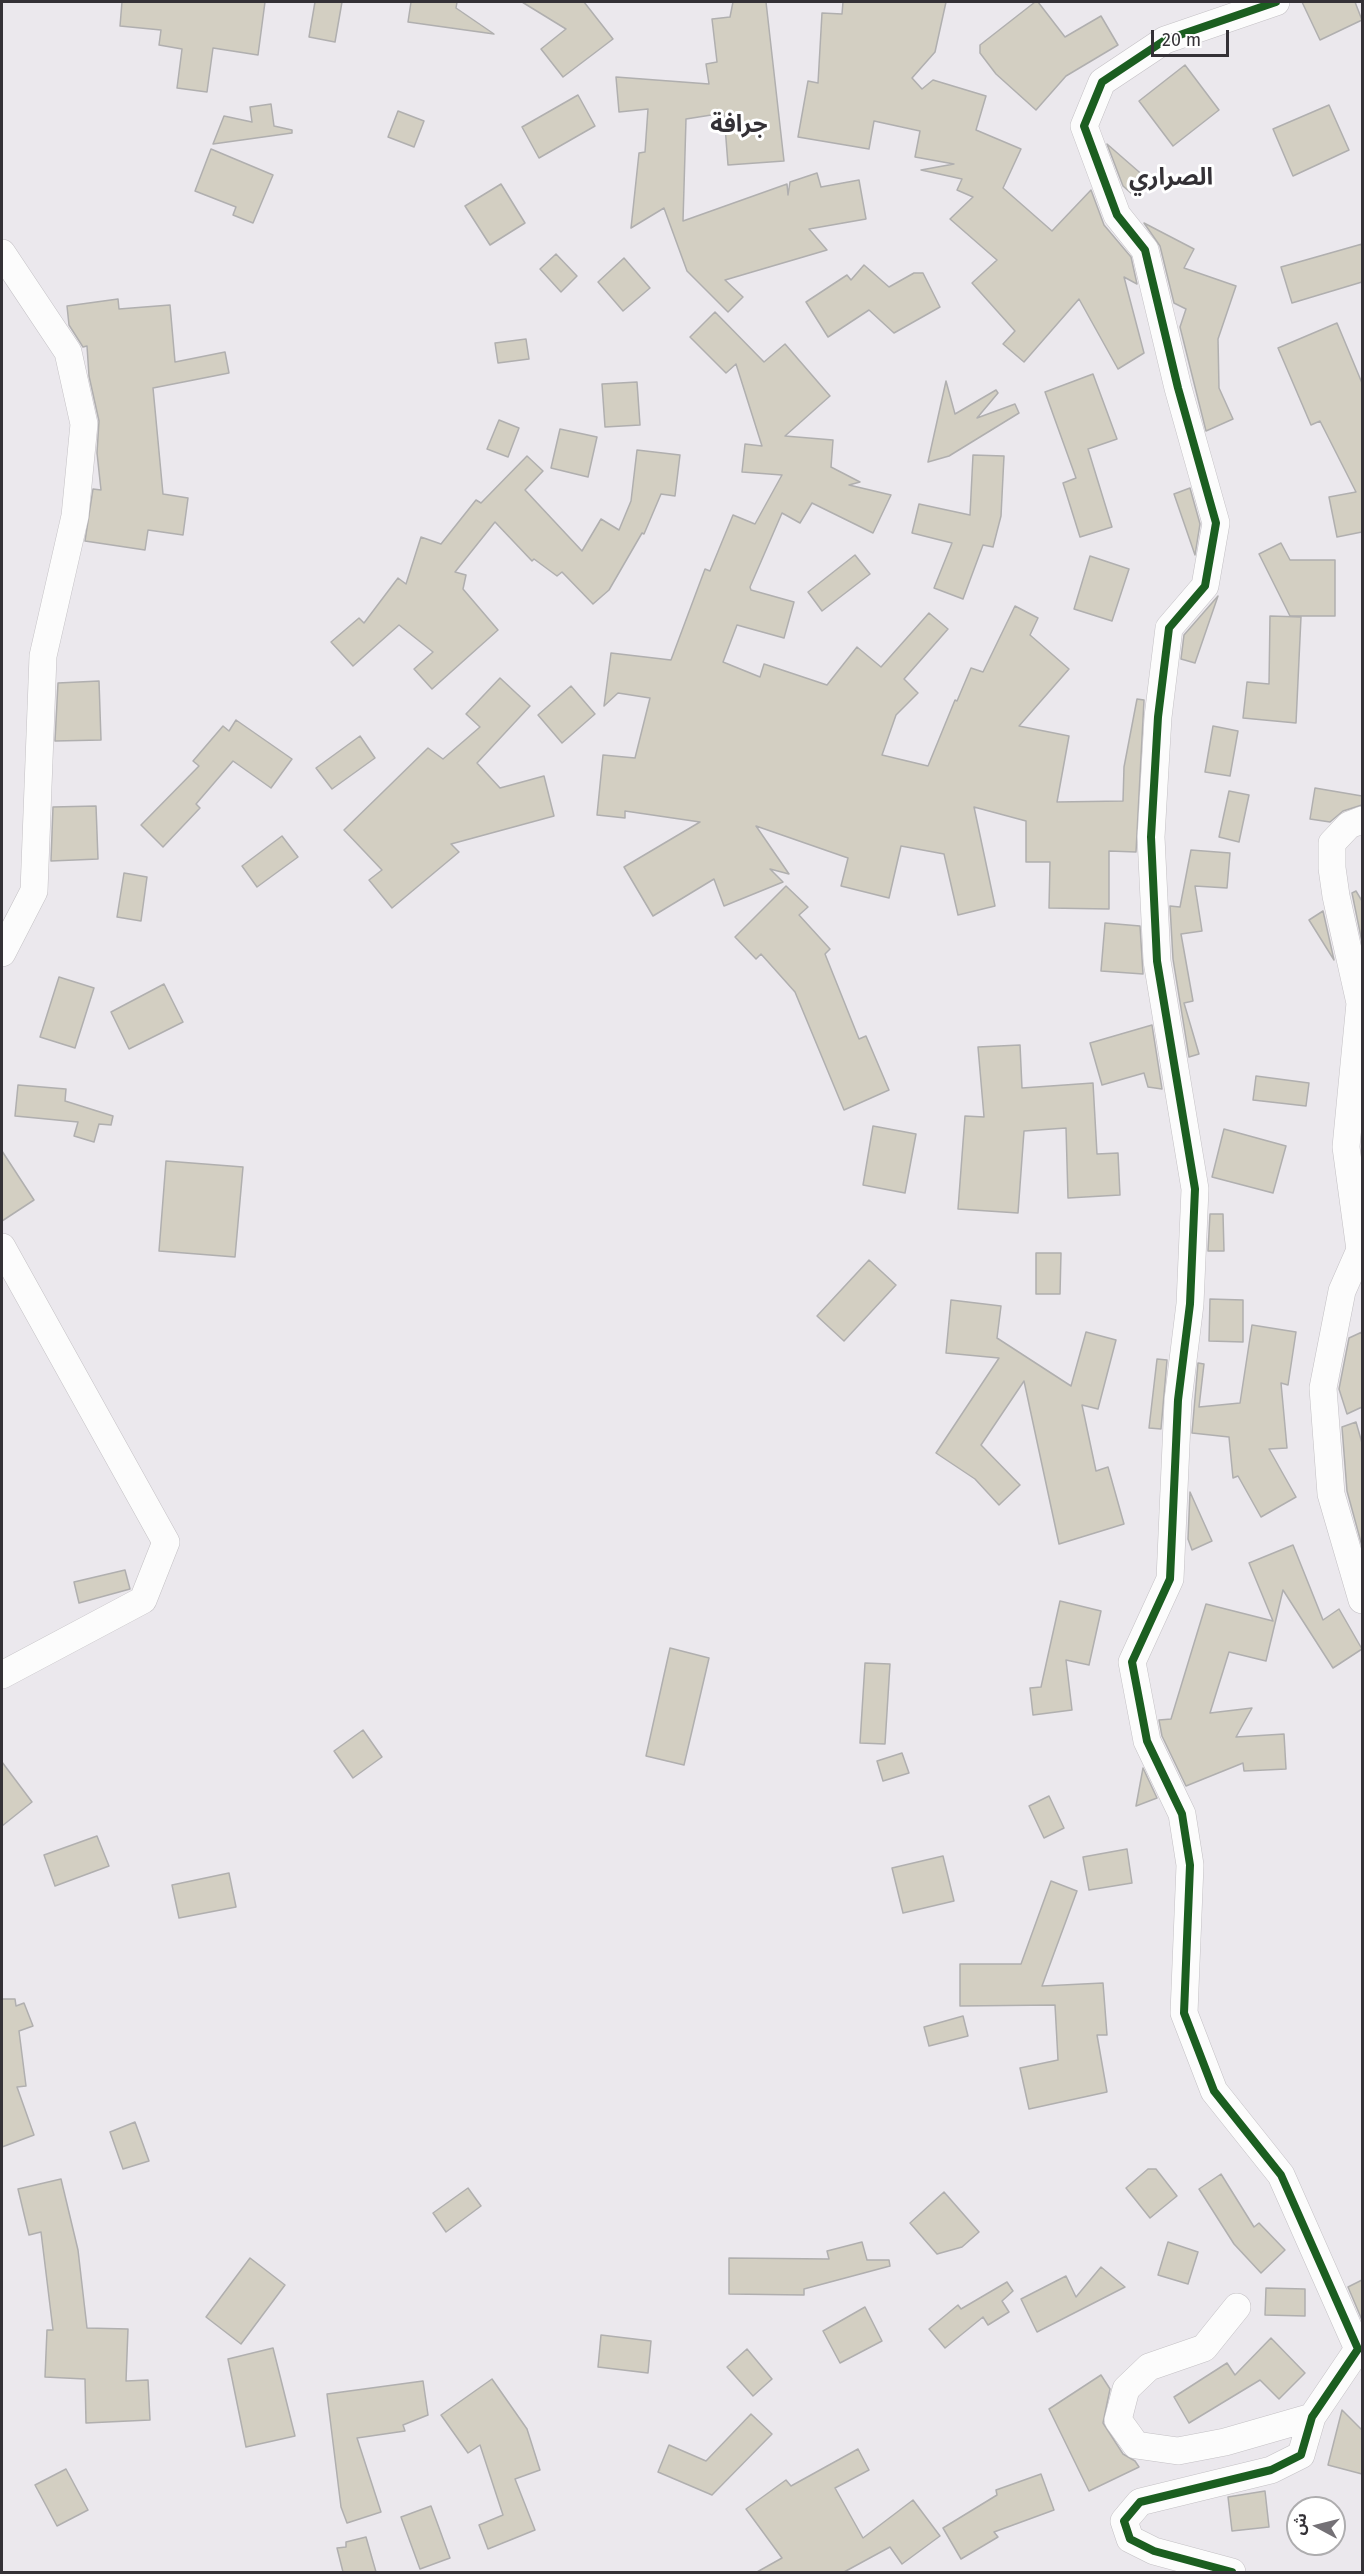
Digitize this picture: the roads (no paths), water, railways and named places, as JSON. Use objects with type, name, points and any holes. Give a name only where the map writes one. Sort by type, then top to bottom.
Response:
[{"type":"street","points":[[1232,2572],[1154,2551],[1130,2539],[1124,2521],[1140,2502],[1271,2470],[1300,2455],[1312,2417],[1358,2349],[1281,2175],[1214,2091],[1184,2013],[1190,1865],[1182,1814],[1147,1741],[1132,1662],[1170,1579],[1179,1400],[1190,1304],[1195,1189],[1157,961],[1151,837],[1158,717],[1169,628],[1204,586],[1216,523],[1178,388],[1146,250],[1117,215],[1084,126],[1102,82],[1165,40],[1276,2]]},
{"type":"street","points":[[2,254],[68,352],[84,424],[75,516],[43,656],[34,891],[2,953]]},
{"type":"street","points":[[1362,820],[1349,825],[1332,843],[1333,878],[1360,1003],[1346,1147],[1360,1250],[1342,1291],[1323,1388],[1331,1494],[1362,1600]]},
{"type":"street","points":[[2,1247],[166,1542],[143,1600],[2,1676]]},
{"type":"street","points":[[1237,2307],[1204,2348],[1149,2367],[1126,2389],[1118,2420],[1136,2445],[1178,2451],[1225,2442],[1312,2417]]},
{"type":"district","name":"جرافة","points":[[739,125]]},
{"type":"district","name":"الصراري","points":[[1171,178]]}]
